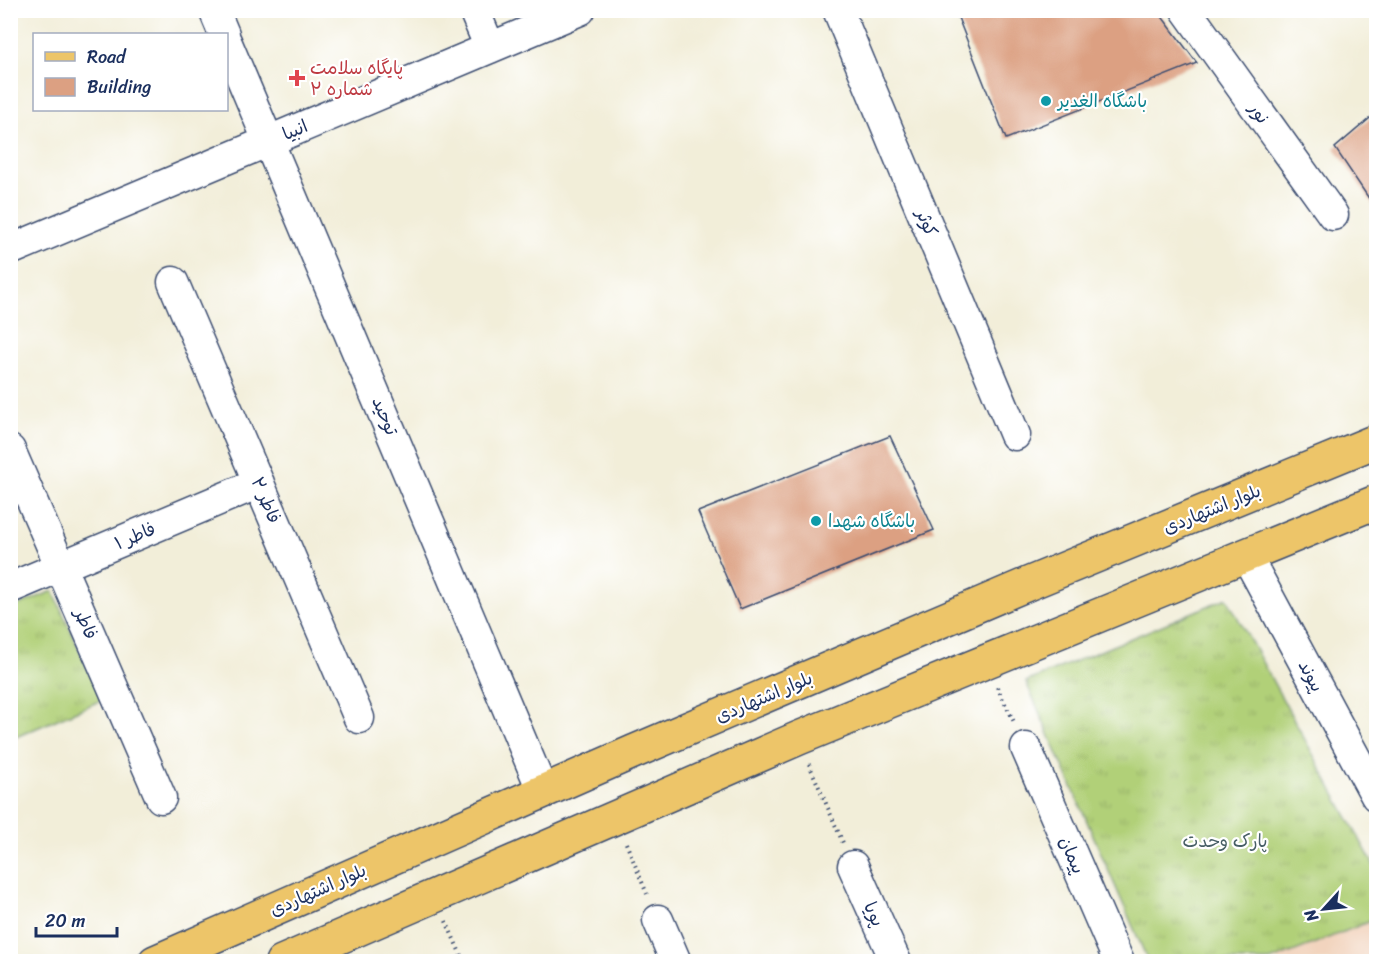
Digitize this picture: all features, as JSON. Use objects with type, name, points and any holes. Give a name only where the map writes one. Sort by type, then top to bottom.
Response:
[{"type":"main road","name":"بلوار اشتهاردی","points":[[154,962],[1019,588],[1377,441]]},
{"type":"main road","points":[[282,962],[799,738],[1377,502]]},
{"type":"street","points":[[214,10],[224,33]]},
{"type":"street","points":[[474,10],[490,48]]},
{"type":"street","name":"انبیا","points":[[10,250],[580,10]]},
{"type":"street","name":"کوثر","points":[[838,10],[1015,435]]},
{"type":"street","name":"نور","points":[[1186,10],[1333,215]]},
{"type":"street","name":"توحید","points":[[228,45],[543,792]]},
{"type":"street","name":"فاطر ۲","points":[[173,282],[359,718]]},
{"type":"street","name":"فاطر","points":[[10,450],[161,798]]},
{"type":"street","name":"فاطر ۱","points":[[10,588],[258,483]]},
{"type":"street","name":"پیوند","points":[[1246,555],[1377,796]]},
{"type":"street","name":"پیمان","points":[[1026,748],[1119,962]]},
{"type":"street","name":"پویا","points":[[853,866],[896,962]]},
{"type":"street","points":[[658,920],[676,962]]},
{"type":"path","points":[[986,662],[1026,748]]},
{"type":"path","points":[[799,738],[853,866]]},
{"type":"path","points":[[616,817],[658,920]]},
{"type":"path","points":[[435,895],[464,962]]},
{"type":"shaded area","points":[[1376,919],[1376,961],[1270,961]]},
{"type":"green space","points":[[53,591],[102,700],[11,739],[11,608]]},
{"type":"green space","name":"پارک وحدت","points":[[1227,598],[1376,869],[1376,919],[1270,961],[1148,961],[1026,682]]},
{"type":"building","name":"باشگاه الغدیر","points":[[955,10],[1157,10],[1197,63],[1006,139]]},
{"type":"building","points":[[1376,113],[1376,209],[1335,148]]},
{"type":"building","name":"باشگاه شهدا","points":[[890,436],[934,530],[740,609],[698,512]]},
{"type":"place","name":"پایگاه سلامت شماره ۲","points":[[297,78]]},
{"type":"place","name":"باشگاه الغدیر","points":[[1046,101]]},
{"type":"place","name":"باشگاه شهدا","points":[[816,521]]}]
